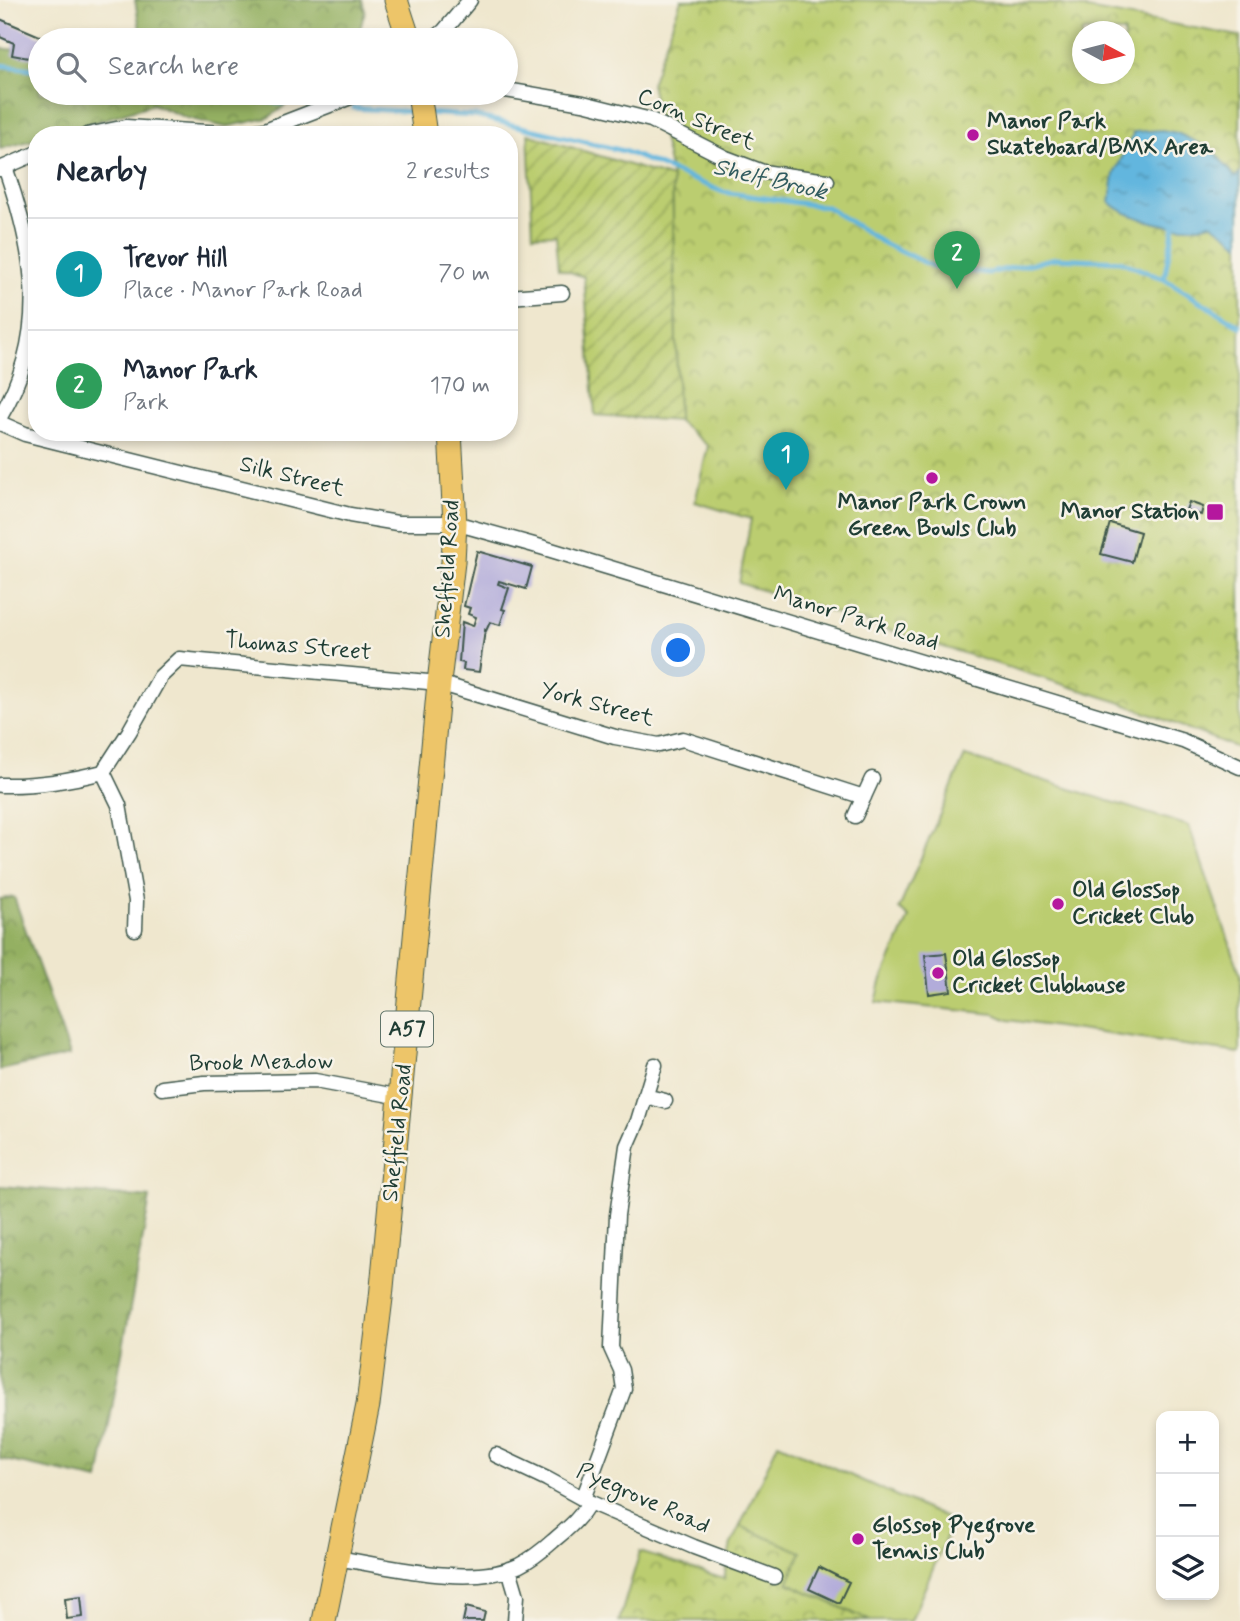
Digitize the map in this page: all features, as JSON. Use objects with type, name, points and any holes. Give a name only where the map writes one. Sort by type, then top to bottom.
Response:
[{"type":"main road","points":[[396,0],[405,28]]},
{"type":"main road","points":[[420,105],[424,126]]},
{"type":"main road","name":"Sheffield Road","points":[[324,1621],[368,1405],[375,1356],[455,523],[450,441]]},
{"type":"street","points":[[447,28],[470,0]]},
{"type":"street","name":"Corn Street","points":[[518,92],[583,103],[651,121],[726,158],[763,172],[827,181]]},
{"type":"street","points":[[278,126],[331,105]]},
{"type":"street","points":[[28,157],[3,168],[22,219],[28,248]]},
{"type":"street","points":[[518,296],[562,293]]},
{"type":"street","points":[[0,417],[16,390],[28,351]]},
{"type":"street","name":"Silk Street","points":[[0,423],[28,435]]},
{"type":"street","name":"Silk Street","points":[[53,441],[350,515],[397,523],[455,523]]},
{"type":"street","name":"Manor Park Road","points":[[455,523],[1183,741],[1240,767]]},
{"type":"street","name":"Thomas Street","points":[[103,772],[160,677],[179,659],[439,683]]},
{"type":"street","name":"York Street","points":[[439,683],[615,737],[659,745],[683,739],[864,797]]},
{"type":"street","points":[[0,785],[31,786],[103,772],[118,805],[136,901],[135,929]]},
{"type":"street","points":[[855,817],[872,779]]},
{"type":"street","points":[[337,1558],[415,1572],[473,1576],[520,1565],[545,1548],[583,1514],[624,1389],[621,1370],[611,1348],[616,1281],[614,1246],[627,1146],[638,1121],[654,1065]]},
{"type":"street","name":"Brook Meadow","points":[[162,1088],[204,1083],[315,1081],[401,1097]]},
{"type":"street","points":[[645,1096],[665,1101]]},
{"type":"street","name":"Pyegrove Road","points":[[496,1455],[586,1500],[694,1547],[774,1577]]},
{"type":"street","points":[[509,1569],[517,1596],[515,1621]]},
{"type":"green space","points":[[135,0],[362,0],[365,11],[360,28],[140,28]]},
{"type":"green space","points":[[681,0],[1059,4],[1240,36],[1240,749],[1119,702],[739,583],[751,519],[695,502],[708,446],[678,421],[672,178],[651,84]]},
{"type":"green space","points":[[0,48],[28,52],[28,105],[150,105],[82,126],[28,126],[28,141],[0,149]]},
{"type":"green space","points":[[155,105],[286,105],[268,118],[230,126],[187,118]]},
{"type":"green space","points":[[528,134],[672,178],[678,421],[595,415],[584,277],[559,268],[556,234],[533,235]]},
{"type":"green space","name":"Old Glossop Cricket Club","points":[[965,756],[1189,826],[1240,973],[1240,1053],[1008,1020],[995,1014],[876,1002],[881,982],[909,917],[899,909]]},
{"type":"green space","points":[[14,897],[70,1055],[0,1070],[0,899]]},
{"type":"green space","points":[[0,1186],[150,1198],[99,1480],[0,1459]]},
{"type":"green space","name":"Glossop Pyegrove Tennis Club","points":[[778,1443],[953,1521],[911,1621],[870,1621],[788,1583],[740,1526]]},
{"type":"green space","points":[[740,1526],[801,1552],[788,1583],[870,1621],[619,1621],[640,1552],[724,1579],[731,1544]]},
{"type":"water","points":[[1162,130],[1177,133],[1212,149],[1235,177],[1240,173],[1240,244],[1211,223],[1180,227],[1158,223],[1136,217],[1110,202],[1114,174],[1134,132]]},
{"type":"building","points":[[0,19],[28,31],[28,58],[12,55],[14,43],[0,37]]},
{"type":"building","points":[[1189,502],[1203,507],[1201,515],[1186,510]]},
{"type":"building","points":[[1110,523],[1140,532],[1132,562],[1101,554]]},
{"type":"building","points":[[477,551],[532,567],[526,589],[499,581],[498,584],[509,588],[502,609],[505,610],[500,625],[490,622],[485,630],[479,672],[463,670],[464,663],[459,662],[462,622],[473,626],[476,617],[468,614],[470,608],[464,606]]},
{"type":"building","name":"Old Glossop Cricket Clubhouse","points":[[946,953],[951,991],[929,994],[925,955]]},
{"type":"building","points":[[819,1567],[849,1582],[839,1603],[809,1589]]},
{"type":"building","points":[[81,1596],[83,1617],[67,1619],[65,1598]]},
{"type":"building","points":[[466,1607],[485,1612],[483,1621],[463,1621]]},
{"type":"waterway","name":"Shelf Brook","points":[[0,65],[28,68]]},
{"type":"waterway","name":"Shelf Brook","points":[[354,108],[417,112]]},
{"type":"waterway","name":"Shelf Brook","points":[[427,113],[475,116],[518,126]]},
{"type":"waterway","name":"Shelf Brook","points":[[518,126],[624,151],[723,192],[827,207],[883,243],[936,268],[989,273],[1056,258],[1120,261],[1164,279],[1240,326]]},
{"type":"waterway","points":[[1164,279],[1174,226]]},
{"type":"place","name":"Manor Park Skateboard/BMX Area","points":[[973,135]]},
{"type":"place","name":"Manor Park","points":[[957,289]]},
{"type":"place","name":"Manor Park Crown Green Bowls Club","points":[[932,478]]},
{"type":"place","name":"Trevor Hill","points":[[786,490]]},
{"type":"place","name":"Manor Station","points":[[1215,512]]},
{"type":"place","name":"Old Glossop Cricket Club","points":[[1058,904]]},
{"type":"place","name":"Old Glossop Cricket Clubhouse","points":[[938,973]]},
{"type":"place","name":"Glossop Pyegrove Tennis Club","points":[[858,1539]]}]
